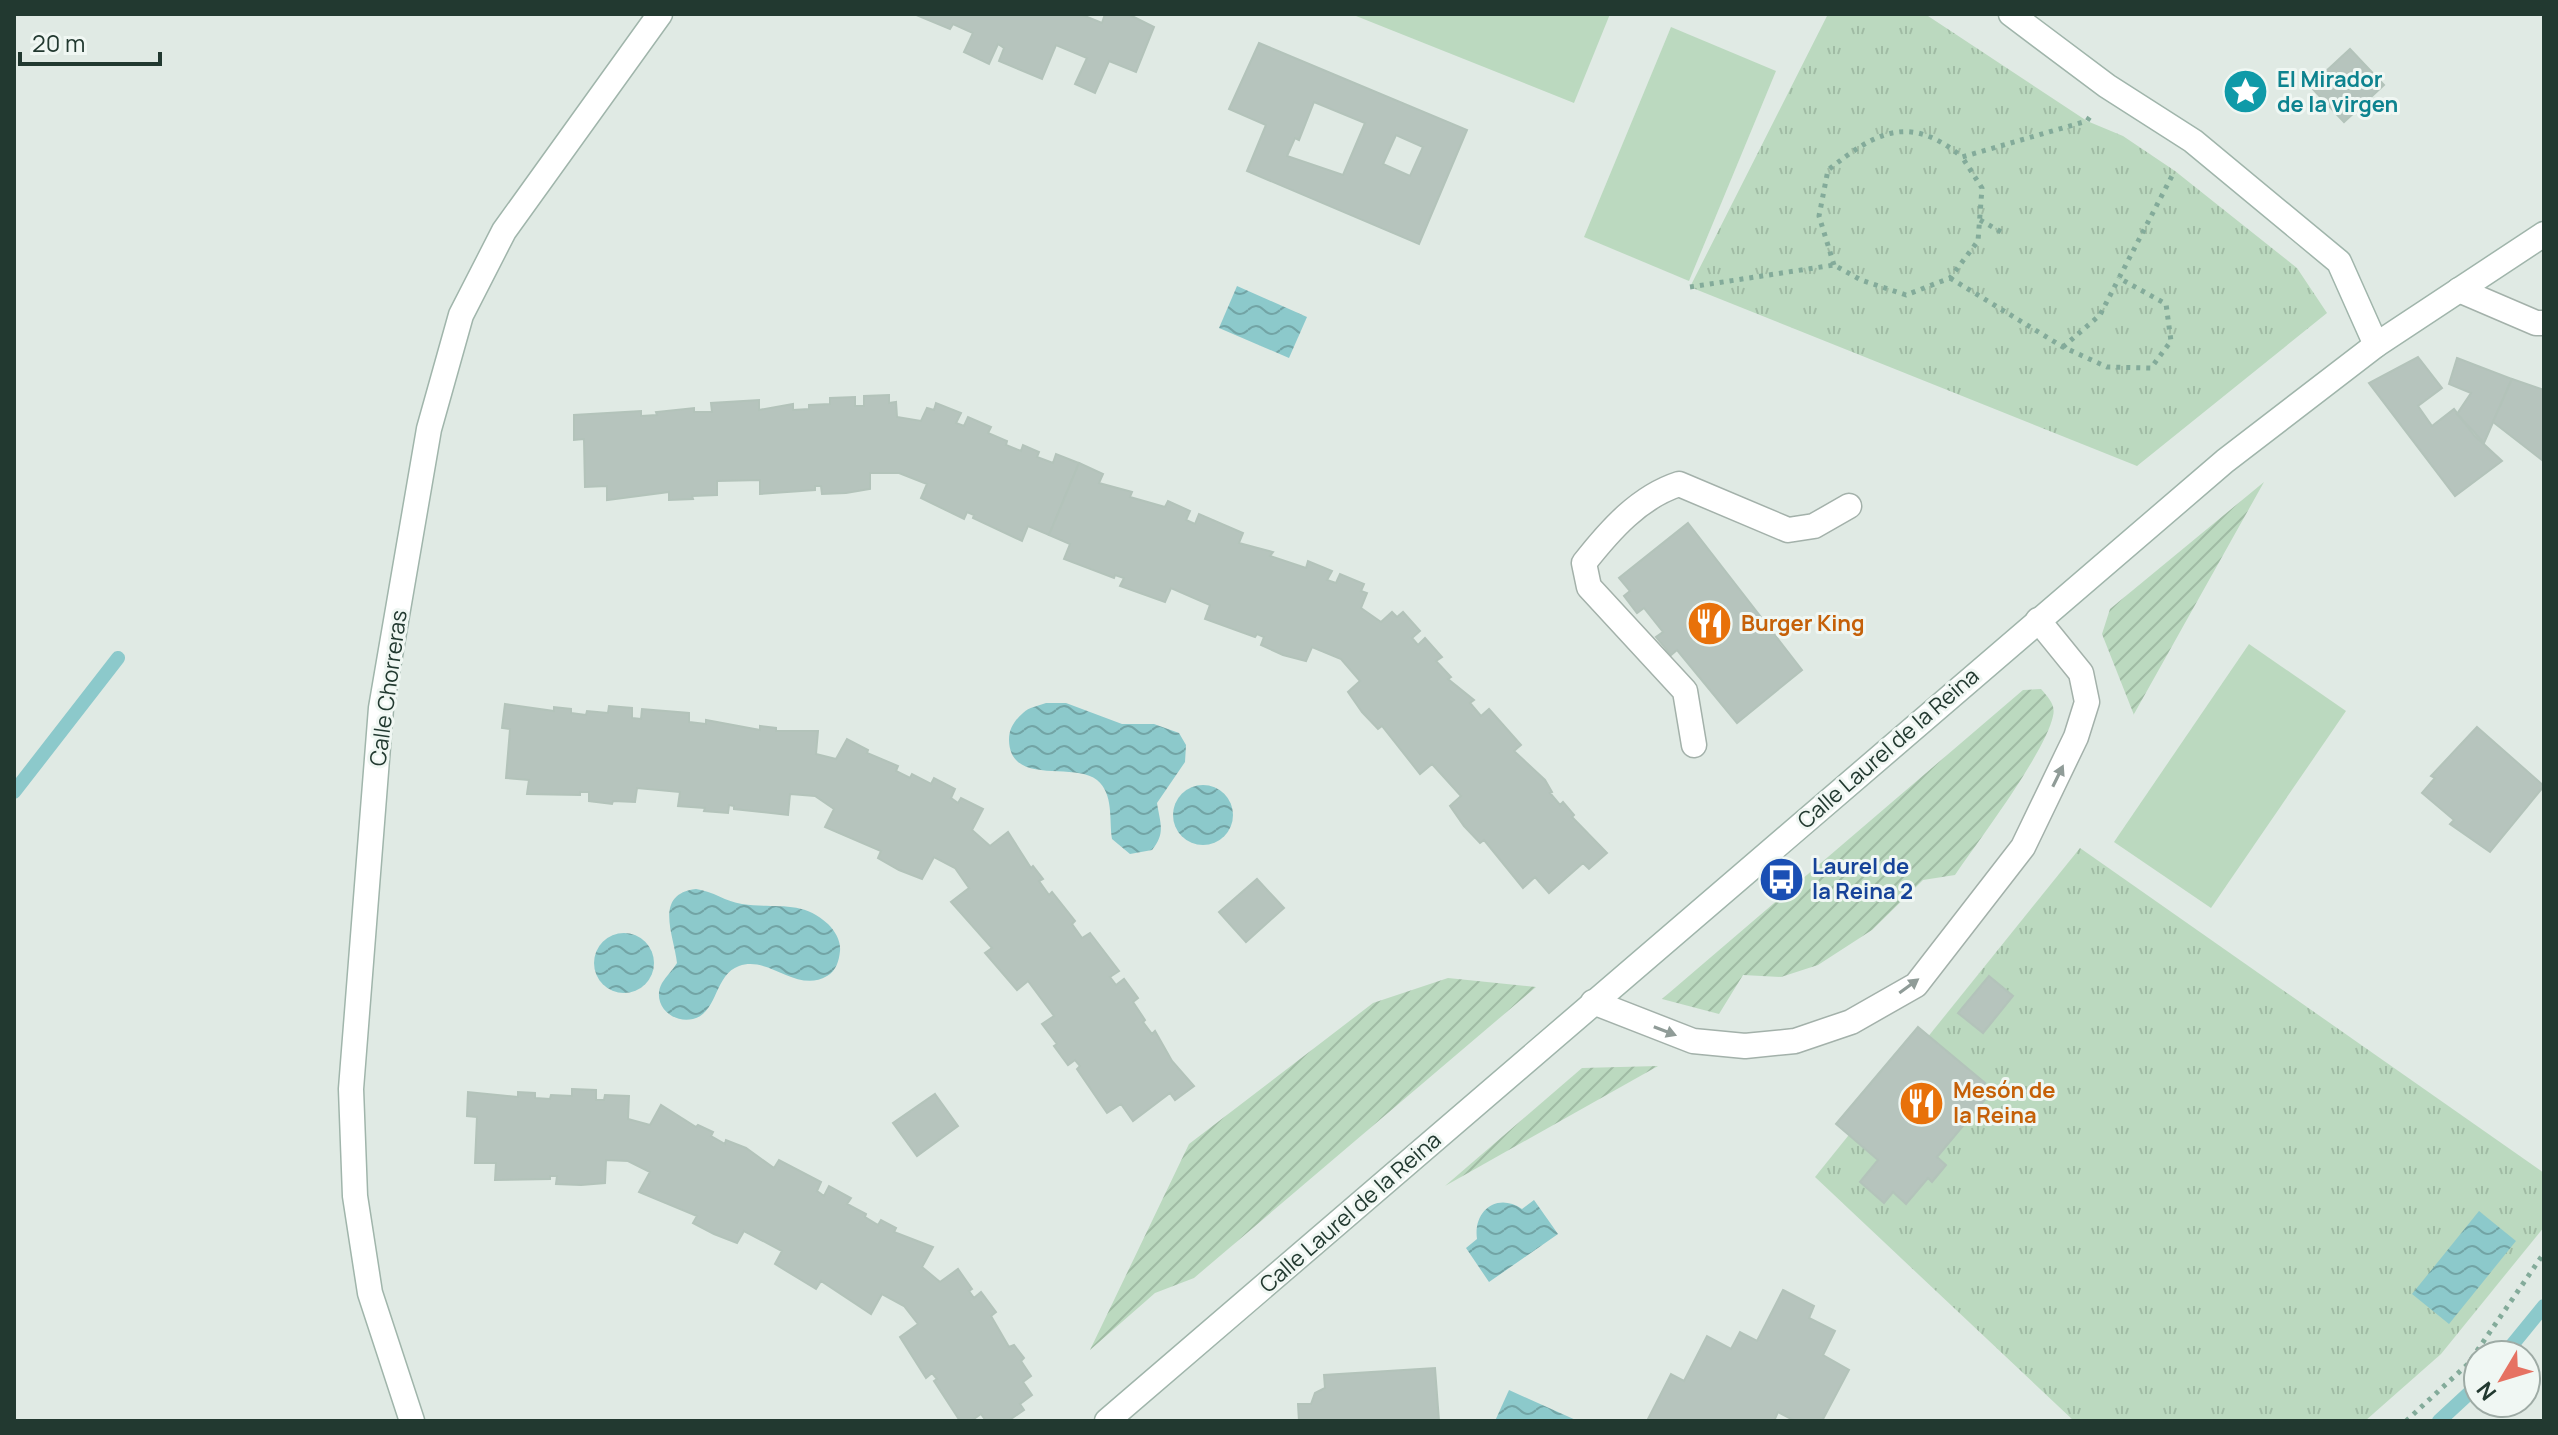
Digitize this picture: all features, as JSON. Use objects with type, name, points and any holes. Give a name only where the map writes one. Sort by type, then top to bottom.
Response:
[{"type":"street","name":"Calle Chorreras","points":[[412,1421],[370,1293],[355,1196],[351,1089],[381,708],[429,429],[461,315],[504,231],[660,14]]},
{"type":"street","points":[[2011,14],[2107,86],[2193,141],[2339,262],[2376,345]]},
{"type":"street","name":"Calle Laurel de la Reina","points":[[1107,1421],[2225,461],[2376,345],[2544,234]]},
{"type":"street","points":[[2459,290],[2536,323],[2544,323]]},
{"type":"street","points":[[1694,745],[1685,691],[1589,587],[1584,563],[1607,534],[1654,492],[1679,484],[1788,530],[1814,526],[1849,506]]},
{"type":"street","points":[[1593,1002],[1693,1041],[1745,1046],[1795,1041],[1851,1022],[1916,985],[2023,847],[2076,737],[2087,702],[2081,673],[2038,620]]},
{"type":"path","points":[[1962,157],[2087,121],[2107,86]]},
{"type":"path","points":[[1690,287],[1834,265],[1861,280],[1906,295],[1950,278],[1978,241],[1982,188],[1962,157],[1928,135],[1903,131],[1867,139],[1828,170],[1819,216],[1834,265]]},
{"type":"path","points":[[2063,347],[2100,315],[2193,141]]},
{"type":"path","points":[[1980,220],[2005,234]]},
{"type":"path","points":[[1950,278],[2063,347],[2107,367],[2151,368],[2171,341],[2166,304],[2119,278]]},
{"type":"path","points":[[2406,1421],[2468,1364],[2544,1253]]},
{"type":"green space","points":[[1351,14],[1610,14],[1574,103]]},
{"type":"green space","points":[[1828,14],[1925,14],[2087,121],[2123,136],[2175,171],[2297,268],[2327,313],[2137,466],[1690,287]]},
{"type":"green space","points":[[1671,27],[1776,71],[1689,281],[1584,237]]},
{"type":"green space","points":[[2264,482],[2134,715],[2102,634],[2110,609]]},
{"type":"green space","points":[[2249,644],[2346,711],[2211,908],[2114,842]]},
{"type":"green space","points":[[2041,689],[2051,701],[2053,716],[2038,752],[1955,875],[1923,880],[1872,930],[1818,965],[1781,977],[1743,975],[1719,1014],[1662,999],[2023,690]]},
{"type":"green space","points":[[2080,848],[2544,1173],[2544,1227],[2441,1354],[2365,1421],[2074,1421],[1815,1177]]},
{"type":"green space","points":[[1448,978],[1536,987],[1194,1278],[1155,1293],[1090,1350],[1189,1144],[1373,1003]]},
{"type":"green space","points":[[1658,1066],[1445,1186],[1582,1068]]},
{"type":"water","points":[[1237,286],[1307,317],[1289,358],[1219,328]]},
{"type":"water","points":[[1046,703],[1066,703],[1122,724],[1154,724],[1179,733],[1186,745],[1185,762],[1157,803],[1161,833],[1152,850],[1130,854],[1112,839],[1106,792],[1097,780],[1074,772],[1031,768],[1020,763],[1012,754],[1009,736],[1015,721],[1028,709]]},
{"type":"water","points":[[1203,785],[1215,787],[1224,794],[1231,803],[1231,827],[1224,836],[1215,843],[1203,845],[1191,843],[1182,836],[1175,827],[1173,815],[1175,803],[1182,794],[1191,787]]},
{"type":"water","points":[[696,889],[736,903],[787,906],[818,916],[831,927],[838,940],[840,955],[835,969],[827,976],[805,980],[761,965],[739,966],[725,977],[701,1015],[685,1020],[671,1015],[659,998],[662,983],[677,963],[670,929],[670,907],[683,892]]},
{"type":"water","points":[[624,933],[636,935],[645,942],[652,951],[652,975],[645,984],[636,991],[624,993],[612,991],[603,984],[596,975],[594,963],[596,951],[603,942],[612,935]]},
{"type":"water","points":[[1534,1200],[1558,1234],[1489,1282],[1466,1248],[1477,1239],[1479,1220],[1489,1207],[1496,1204],[1513,1204],[1522,1209]]},
{"type":"water","points":[[2479,1211],[2516,1241],[2449,1324],[2412,1294]]},
{"type":"water","points":[[1509,1390],[1578,1421],[1495,1421]]},
{"type":"building","points":[[914,14],[1080,14],[1102,23],[1105,14],[1128,14],[1154,27],[1136,72],[1109,61],[1095,93],[1075,84],[1087,58],[1056,45],[1042,79],[999,61],[1004,48],[998,44],[989,64],[964,52],[973,33],[953,24],[950,29]]},
{"type":"building","points":[[1259,43],[1467,130],[1419,244],[1247,171],[1266,125],[1229,109]],"holes":[[[1314,102],[1365,123],[1343,175],[1287,156],[1295,138],[1299,140]],[[1396,135],[1423,147],[1410,176],[1383,164]]]},
{"type":"building","points":[[2350,49],[2384,85],[2344,122],[2310,86]]},
{"type":"building","points":[[2418,357],[2442,388],[2418,406],[2432,426],[2454,409],[2474,435],[2502,461],[2455,496],[2369,383]]},
{"type":"building","points":[[2457,358],[2512,379],[2484,443],[2457,414],[2471,393],[2449,384]]},
{"type":"building","points":[[2512,379],[2544,390],[2542,460],[2493,422]]},
{"type":"building","points":[[889,395],[889,403],[896,402],[897,417],[921,421],[927,408],[934,410],[936,403],[961,413],[956,423],[964,426],[968,417],[991,427],[988,433],[1007,441],[1006,445],[1021,451],[1023,445],[1039,452],[1037,457],[1053,463],[1056,454],[1079,463],[1049,535],[1028,526],[1022,541],[973,518],[974,515],[967,512],[964,519],[921,498],[927,484],[899,473],[870,473],[870,489],[846,493],[822,494],[821,486],[815,486],[815,490],[760,494],[760,480],[717,481],[717,495],[669,500],[669,492],[607,500],[607,486],[585,487],[584,439],[574,440],[574,415],[641,411],[641,416],[694,408],[694,412],[712,412],[711,403],[759,400],[759,410],[793,404],[793,410],[809,409],[809,405],[830,404],[830,398],[855,397],[855,406],[864,406],[864,396]]},
{"type":"building","points":[[1079,463],[1103,474],[1099,483],[1132,492],[1130,497],[1165,507],[1168,501],[1190,511],[1186,520],[1195,524],[1199,514],[1243,533],[1239,543],[1273,552],[1270,556],[1306,568],[1308,561],[1332,571],[1327,580],[1336,583],[1340,574],[1364,584],[1361,591],[1367,593],[1361,608],[1381,622],[1392,612],[1397,617],[1403,612],[1420,631],[1412,638],[1418,645],[1425,638],[1442,657],[1436,661],[1451,677],[1448,679],[1474,700],[1470,703],[1481,716],[1489,709],[1521,745],[1514,751],[1545,780],[1550,793],[1560,805],[1563,802],[1574,815],[1572,817],[1607,853],[1589,869],[1583,863],[1549,893],[1535,877],[1523,888],[1484,840],[1480,843],[1464,826],[1450,806],[1461,796],[1432,764],[1420,774],[1382,726],[1378,729],[1362,712],[1348,692],[1360,681],[1341,659],[1312,647],[1306,661],[1283,655],[1261,645],[1264,637],[1257,634],[1255,637],[1205,619],[1210,605],[1171,588],[1165,602],[1120,586],[1124,578],[1115,575],[1114,578],[1064,559],[1070,544],[1049,535]]},
{"type":"building","name":"Burger King","points":[[1688,523],[1802,670],[1737,723],[1677,650],[1671,655],[1656,637],[1663,632],[1644,608],[1637,613],[1624,596],[1630,591],[1619,578]]},
{"type":"building","points":[[505,704],[554,711],[554,707],[571,709],[571,713],[586,715],[587,711],[608,713],[609,706],[632,708],[632,718],[641,719],[642,709],[689,713],[689,722],[706,724],[706,720],[760,730],[760,726],[776,728],[776,731],[818,731],[816,754],[836,759],[847,739],[868,750],[867,753],[898,766],[896,771],[910,778],[912,774],[931,784],[934,778],[955,789],[951,798],[958,803],[961,798],[983,809],[972,830],[990,846],[1008,832],[1031,868],[1033,866],[1043,879],[1039,881],[1049,895],[1052,892],[1075,921],[1072,924],[1082,938],[1090,933],[1119,971],[1110,977],[1116,985],[1124,979],[1138,998],[1133,1002],[1145,1020],[1143,1022],[1152,1034],[1155,1031],[1172,1061],[1194,1086],[1175,1100],[1170,1093],[1133,1121],[1121,1104],[1107,1113],[1077,1069],[1080,1066],[1075,1060],[1068,1065],[1054,1046],[1057,1044],[1042,1024],[1054,1016],[1028,981],[1017,990],[985,953],[992,948],[951,902],[969,888],[955,868],[934,857],[922,879],[899,870],[878,858],[881,851],[825,827],[834,809],[815,796],[790,794],[788,815],[734,809],[729,805],[728,813],[704,811],[705,808],[678,806],[680,792],[637,788],[635,802],[613,801],[612,804],[589,801],[589,792],[580,792],[580,795],[527,794],[529,780],[506,778],[510,729],[502,728]]},
{"type":"building","points":[[2477,727],[2544,786],[2490,852],[2450,824],[2454,820],[2422,793],[2435,778],[2431,776]]},
{"type":"building","points":[[1257,879],[1284,908],[1246,942],[1219,912]]},
{"type":"building","points":[[1989,976],[2013,996],[1983,1033],[1958,1013]]},
{"type":"building","points":[[1918,1027],[1985,1083],[1980,1090],[1988,1096],[1937,1157],[1946,1165],[1932,1182],[1928,1178],[1906,1204],[1893,1192],[1884,1203],[1860,1182],[1878,1160],[1836,1124]]},
{"type":"building","points":[[572,1089],[596,1090],[596,1100],[604,1100],[605,1095],[629,1096],[628,1119],[650,1125],[661,1105],[696,1127],[698,1125],[713,1132],[711,1136],[725,1144],[726,1140],[746,1148],[774,1168],[779,1160],[821,1182],[817,1191],[824,1196],[829,1186],[851,1198],[847,1204],[878,1225],[881,1220],[896,1228],[894,1232],[933,1247],[922,1267],[940,1282],[958,1269],[972,1289],[969,1291],[974,1298],[981,1292],[996,1312],[991,1316],[1009,1347],[1014,1345],[1024,1358],[1021,1361],[1031,1376],[1023,1382],[1032,1395],[1020,1404],[1024,1410],[1008,1421],[986,1421],[981,1414],[971,1421],[960,1421],[934,1381],[937,1379],[932,1373],[926,1378],[900,1337],[918,1324],[904,1306],[882,1294],[871,1314],[821,1281],[816,1289],[775,1264],[782,1251],[744,1231],[737,1243],[714,1234],[693,1223],[697,1216],[639,1192],[650,1172],[628,1161],[606,1160],[605,1183],[581,1185],[556,1184],[557,1176],[550,1176],[550,1179],[495,1180],[496,1163],[475,1163],[477,1117],[467,1116],[468,1092],[518,1097],[518,1092],[535,1093],[535,1098],[550,1099],[551,1095],[572,1096]]},
{"type":"building","points":[[935,1094],[958,1126],[917,1156],[893,1123]]},
{"type":"building","points":[[1783,1290],[1814,1306],[1809,1318],[1835,1331],[1823,1355],[1849,1370],[1822,1421],[1795,1421],[1778,1412],[1774,1421],[1647,1421],[1671,1374],[1684,1381],[1707,1336],[1731,1349],[1740,1332],[1757,1341]]},
{"type":"building","points":[[1435,1368],[1439,1421],[1299,1421],[1298,1404],[1311,1404],[1315,1393],[1325,1388],[1324,1375]]},
{"type":"waterway","points":[[14,792],[118,658]]},
{"type":"waterway","points":[[2517,1339],[2544,1306]]},
{"type":"waterway","points":[[2439,1421],[2462,1400]]},
{"type":"place","name":"El Mirador de la virgen","points":[[2246,92]]},
{"type":"place","name":"Burger King","points":[[1710,623]]},
{"type":"place","name":"Laurel de la Reina 2","points":[[1781,879]]},
{"type":"place","name":"Mesón de la Reina","points":[[1922,1103]]}]
